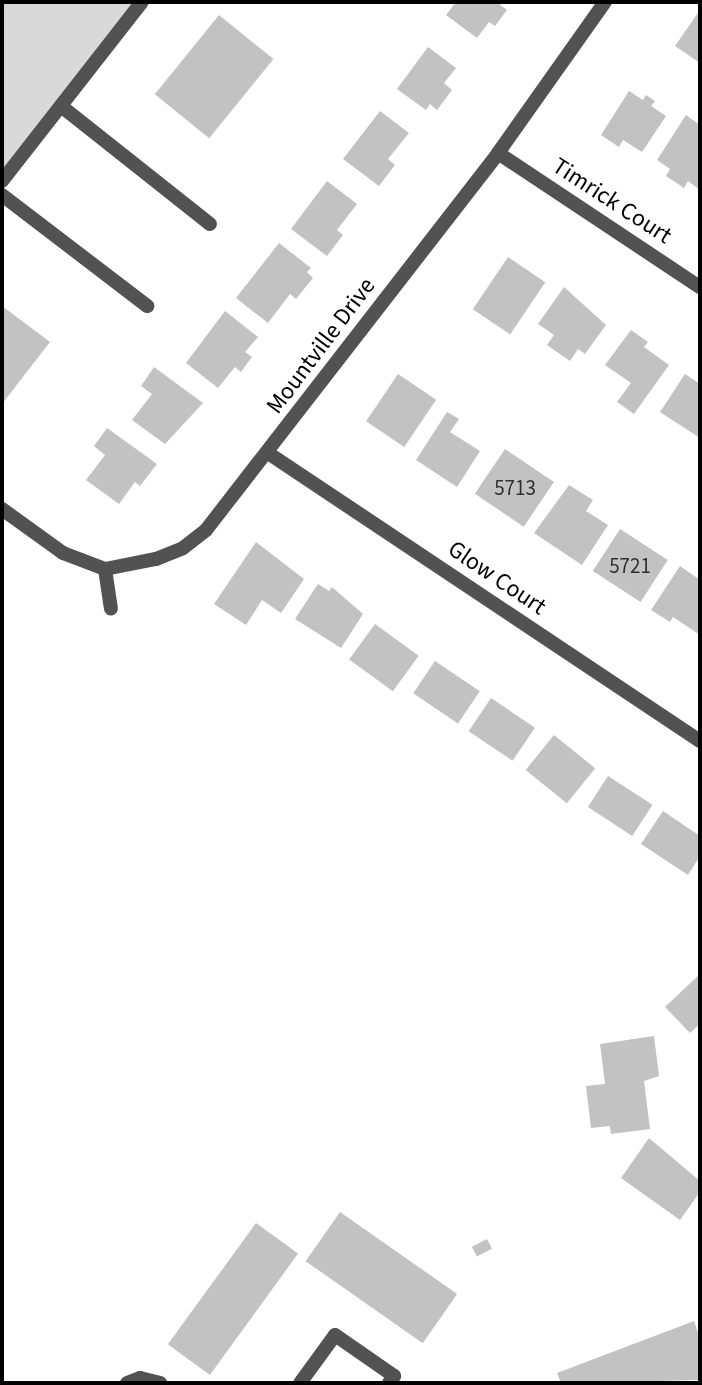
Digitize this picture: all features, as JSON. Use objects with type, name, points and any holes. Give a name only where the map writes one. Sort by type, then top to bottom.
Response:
[{"type":"street","points":[[2,181],[142,2]]},
{"type":"street","name":"Mountville Drive","points":[[2,509],[63,553],[105,569],[134,567],[183,548],[206,530],[498,153],[606,2]]},
{"type":"street","points":[[61,106],[209,224]]},
{"type":"street","name":"Timrick Court","points":[[498,153],[700,287]]},
{"type":"street","points":[[2,195],[147,306]]},
{"type":"street","name":"Glow Court","points":[[268,453],[700,741]]},
{"type":"street","points":[[105,569],[111,609]]},
{"type":"street","points":[[300,1383],[335,1335],[394,1376],[390,1383]]},
{"type":"street","points":[[127,1383],[140,1378],[160,1383]]},
{"type":"shaded area","points":[[2,2],[142,2],[2,181]]},
{"type":"building","points":[[456,2],[503,2],[500,5],[507,10],[495,26],[489,22],[477,38],[446,15]]},
{"type":"building","points":[[700,10],[700,63],[675,46]]},
{"type":"building","points":[[219,15],[273,59],[209,138],[155,94]]},
{"type":"building","points":[[428,47],[456,68],[444,83],[452,90],[437,110],[430,104],[426,110],[397,89]]},
{"type":"building","points":[[629,91],[643,100],[646,95],[655,101],[651,106],[666,116],[642,152],[623,140],[619,147],[601,135]]},
{"type":"building","points":[[380,111],[409,133],[388,159],[395,165],[379,186],[343,159]]},
{"type":"building","points":[[686,115],[700,125],[700,190],[688,181],[684,188],[666,176],[670,169],[657,160]]},
{"type":"building","points":[[327,181],[357,204],[337,230],[343,235],[327,256],[291,229]]},
{"type":"building","points":[[279,243],[311,268],[307,272],[313,278],[296,299],[290,294],[268,323],[236,298]]},
{"type":"building","points":[[508,257],[545,282],[510,334],[473,309]]},
{"type":"building","points":[[564,287],[606,325],[585,354],[578,349],[570,361],[547,345],[554,335],[538,324]]},
{"type":"building","points":[[2,306],[50,342],[2,404]]},
{"type":"building","points":[[225,311],[258,337],[245,352],[252,357],[241,372],[235,367],[218,388],[186,363]]},
{"type":"building","points":[[631,330],[648,342],[644,347],[669,365],[634,414],[617,402],[631,383],[605,365]]},
{"type":"building","points":[[154,367],[203,403],[165,444],[132,420],[152,394],[141,386]]},
{"type":"building","points":[[398,374],[436,400],[404,447],[366,421]]},
{"type":"building","points":[[685,374],[700,384],[700,438],[660,412]]},
{"type":"building","points":[[447,412],[459,419],[450,432],[480,451],[457,487],[416,460]]},
{"type":"building","points":[[107,428],[157,464],[140,486],[135,482],[119,504],[86,480],[105,455],[94,446]]},
{"type":"building","points":[[505,449],[554,482],[524,527],[475,494]]},
{"type":"building","points":[[569,485],[593,500],[586,511],[608,525],[582,565],[534,533]]},
{"type":"building","points":[[620,529],[668,560],[641,602],[593,571]]},
{"type":"building","points":[[256,542],[304,579],[281,613],[262,600],[246,625],[214,604]]},
{"type":"building","points":[[680,566],[700,580],[700,635],[673,617],[670,622],[651,610]]},
{"type":"building","points":[[318,584],[329,591],[332,587],[363,614],[341,648],[295,619]]},
{"type":"building","points":[[375,624],[419,656],[393,691],[349,660]]},
{"type":"building","points":[[435,661],[480,691],[458,724],[413,693]]},
{"type":"building","points":[[491,698],[535,728],[513,761],[469,731]]},
{"type":"building","points":[[554,735],[595,768],[567,803],[526,770]]},
{"type":"building","points":[[608,776],[652,805],[632,836],[588,807]]},
{"type":"building","points":[[663,811],[700,836],[700,856],[688,875],[641,844]]},
{"type":"building","points":[[700,974],[700,1024],[690,1033],[665,1007]]},
{"type":"building","points":[[654,1036],[659,1076],[644,1081],[650,1129],[611,1134],[610,1126],[591,1128],[586,1086],[605,1084],[600,1044]]},
{"type":"building","points":[[649,1138],[700,1181],[700,1192],[680,1220],[621,1178]]},
{"type":"building","points":[[340,1212],[457,1294],[423,1343],[306,1261]]},
{"type":"building","points":[[256,1223],[298,1254],[210,1375],[168,1344]]},
{"type":"building","points":[[487,1239],[492,1249],[477,1257],[472,1247]]},
{"type":"building","points":[[694,1321],[700,1338],[700,1380],[561,1383],[557,1373]]}]
